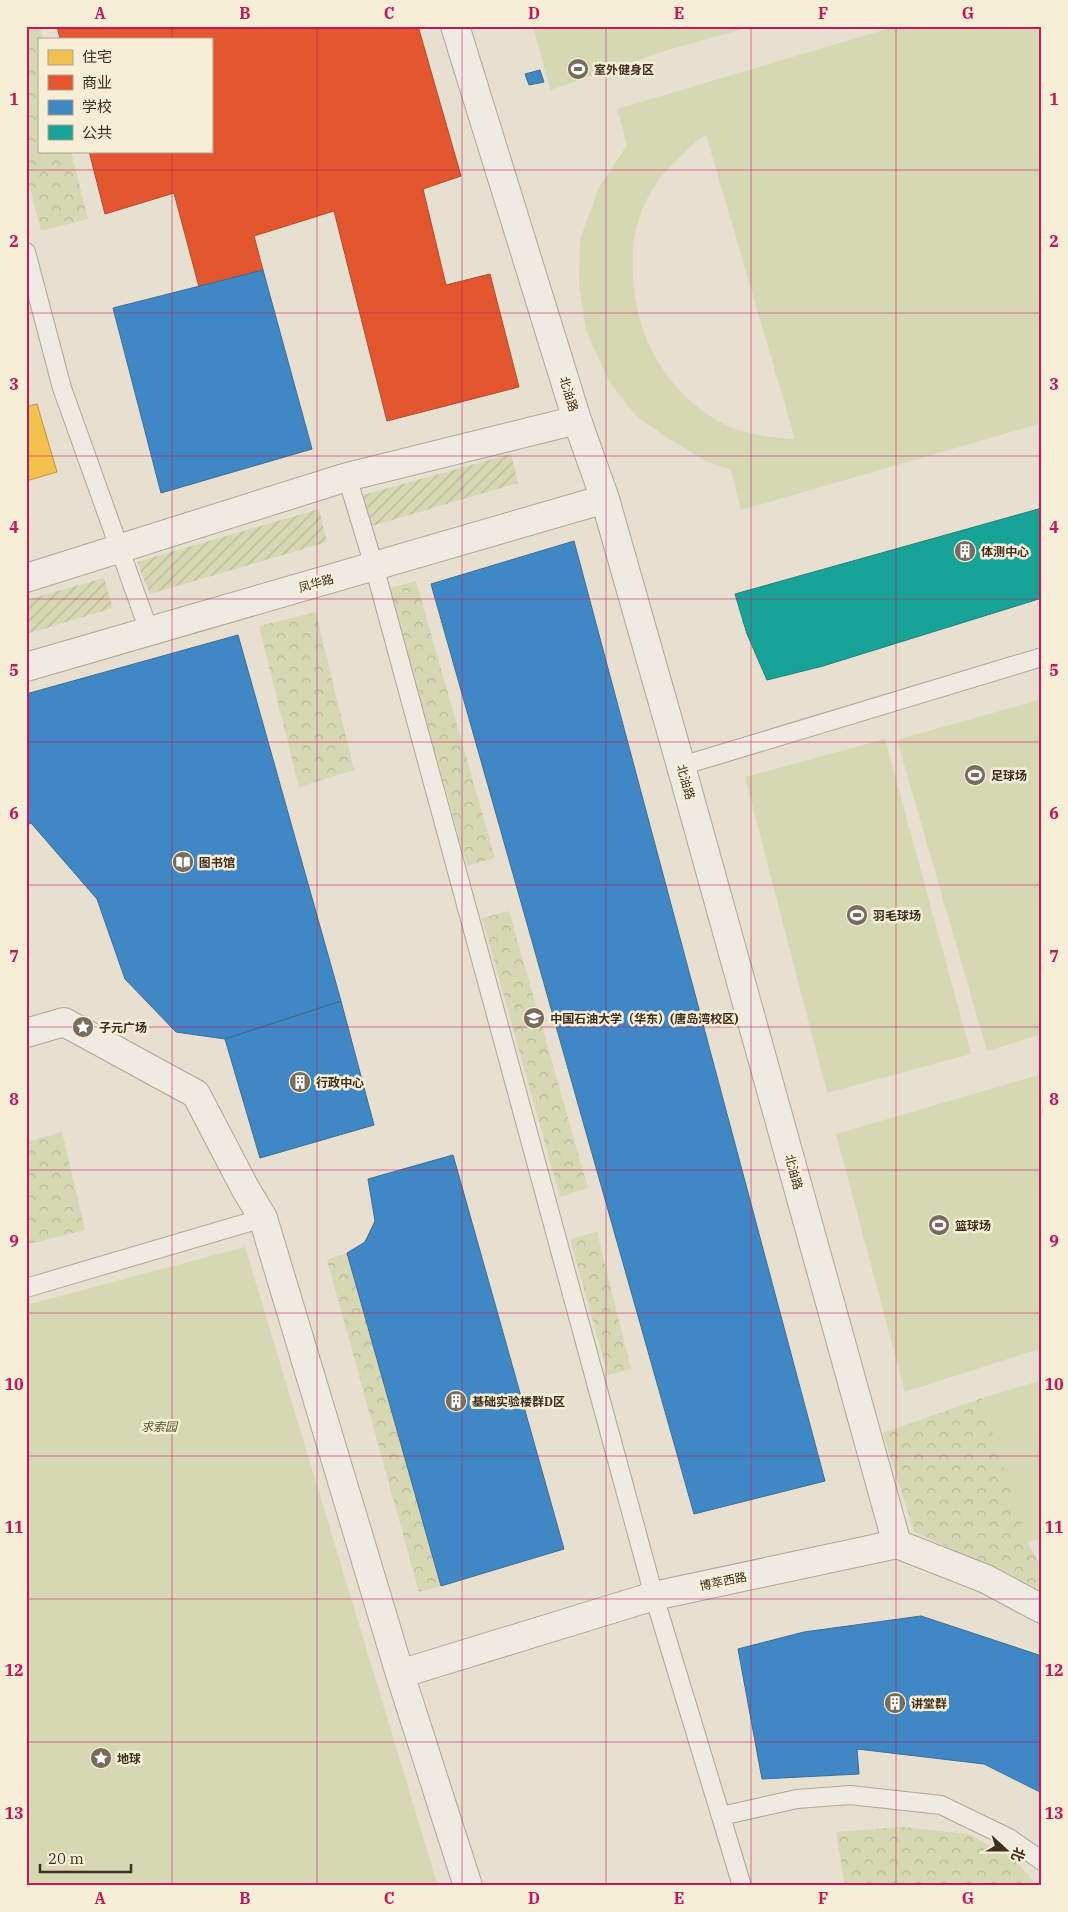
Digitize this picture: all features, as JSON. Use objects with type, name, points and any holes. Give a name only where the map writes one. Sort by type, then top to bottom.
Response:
[{"type":"street","name":"北油路","points":[[455,26],[577,420],[605,499],[682,766],[897,1544]]},
{"type":"street","points":[[26,578],[348,477],[577,420]]},
{"type":"street","name":"凤华路","points":[[26,667],[605,499]]},
{"type":"street","points":[[26,1033],[64,1022],[196,1094],[245,1188],[263,1218],[400,1674],[468,1886]]},
{"type":"street","points":[[897,1544],[986,1579],[1042,1609]]},
{"type":"street","name":"博萃西路","points":[[400,1674],[654,1596],[897,1544]]},
{"type":"lane","points":[[26,252],[62,388],[118,549],[149,631]]},
{"type":"lane","points":[[348,477],[374,566],[654,1596],[742,1886]]},
{"type":"lane","points":[[682,766],[1042,657]]},
{"type":"lane","points":[[26,1288],[263,1218]]},
{"type":"lane","points":[[722,1816],[797,1799],[850,1795],[941,1805],[1009,1838],[1042,1862]]},
{"type":"green space","points":[[26,26],[40,26],[43,38],[38,38],[38,152],[71,152],[88,219],[41,231],[26,172]]},
{"type":"green space","name":"室外健身区","points":[[533,26],[754,26],[671,49],[550,90]]},
{"type":"green space","points":[[897,26],[1042,26],[1042,423],[741,510],[731,470],[706,461],[672,441],[636,416],[609,381],[586,331],[579,286],[580,240],[598,189],[627,145],[617,109]],"holes":[[[706,135],[795,439],[741,431],[724,424],[704,412],[670,380],[647,340],[640,318],[635,295],[633,245],[642,209],[656,184],[669,168],[694,143]]]},
{"type":"green space","points":[[511,454],[518,483],[372,526],[363,495]]},
{"type":"green space","points":[[319,509],[327,542],[150,594],[137,562]]},
{"type":"green space","points":[[104,578],[113,608],[26,634],[26,600]]},
{"type":"green space","points":[[416,581],[495,858],[467,866],[389,588]]},
{"type":"green space","points":[[316,612],[354,770],[299,787],[259,626]]},
{"type":"green space","points":[[1042,699],[1042,1034],[987,1051],[897,740]]},
{"type":"green space","name":"羽毛球场","points":[[885,739],[971,1054],[827,1093],[745,777]]},
{"type":"green space","points":[[509,911],[588,1188],[560,1197],[482,918]]},
{"type":"green space","name":"篮球场","points":[[1042,1074],[1042,1348],[905,1392],[836,1134]]},
{"type":"green space","points":[[62,1132],[85,1230],[26,1245],[26,1142]]},
{"type":"green space","points":[[597,1232],[631,1369],[608,1375],[570,1239]]},
{"type":"green space","name":"求索园","points":[[245,1247],[438,1886],[26,1886],[26,1305]]},
{"type":"green space","points":[[347,1253],[441,1586],[419,1592],[327,1260]]},
{"type":"green space","points":[[1042,1380],[1042,1538],[1027,1542],[982,1398]]},
{"type":"green space","points":[[982,1398],[1027,1542],[1042,1567],[1042,1590],[914,1532],[883,1433]]},
{"type":"green space","points":[[902,1827],[969,1834],[1014,1859],[1033,1881],[1030,1886],[845,1886],[836,1832]]},
{"type":"building: 住宅","points":[[37,404],[57,472],[26,481],[26,407]]},
{"type":"building: 商业","points":[[57,26],[418,26],[461,176],[423,189],[446,285],[490,274],[519,387],[387,421],[334,211],[254,236],[263,270],[199,287],[174,193],[105,214],[89,152],[212,152],[212,38],[60,38]]},
{"type":"building: 学校","points":[[540,70],[544,82],[529,85],[525,74]]},
{"type":"building: 学校","points":[[263,270],[312,449],[161,493],[113,308]]},
{"type":"building: 学校","points":[[574,541],[825,1481],[694,1514],[431,584]]},
{"type":"building: 学校","name":"图书馆","points":[[238,635],[341,1001],[225,1039],[176,1032],[125,979],[97,899],[31,823],[26,825],[26,694]]},
{"type":"building: 学校","name":"行政中心","points":[[341,1001],[374,1125],[260,1158],[225,1039]]},
{"type":"building: 学校","name":"基础实验楼群D区","points":[[453,1155],[564,1549],[441,1586],[347,1253],[365,1242],[375,1221],[368,1179]]},
{"type":"building: 学校","name":"讲堂群","points":[[921,1616],[1042,1656],[1042,1793],[984,1764],[857,1749],[859,1774],[762,1779],[738,1649],[804,1632]]},
{"type":"building: 公共","name":"体测中心","points":[[1042,508],[1042,598],[823,666],[767,680],[747,634],[735,594]]},
{"type":"place","name":"室外健身区","points":[[578,69]]},
{"type":"place","name":"体测中心","points":[[965,551]]},
{"type":"place","name":"足球场","points":[[975,775]]},
{"type":"place","name":"图书馆","points":[[183,862]]},
{"type":"place","name":"羽毛球场","points":[[857,915]]},
{"type":"place","name":"中国石油大学（华东）(唐岛湾校区)","points":[[534,1018]]},
{"type":"place","name":"子元广场","points":[[83,1027]]},
{"type":"place","name":"行政中心","points":[[300,1082]]},
{"type":"place","name":"篮球场","points":[[939,1225]]},
{"type":"place","name":"基础实验楼群D区","points":[[456,1401]]},
{"type":"place","name":"讲堂群","points":[[895,1703]]},
{"type":"place","name":"地球","points":[[101,1758]]}]
